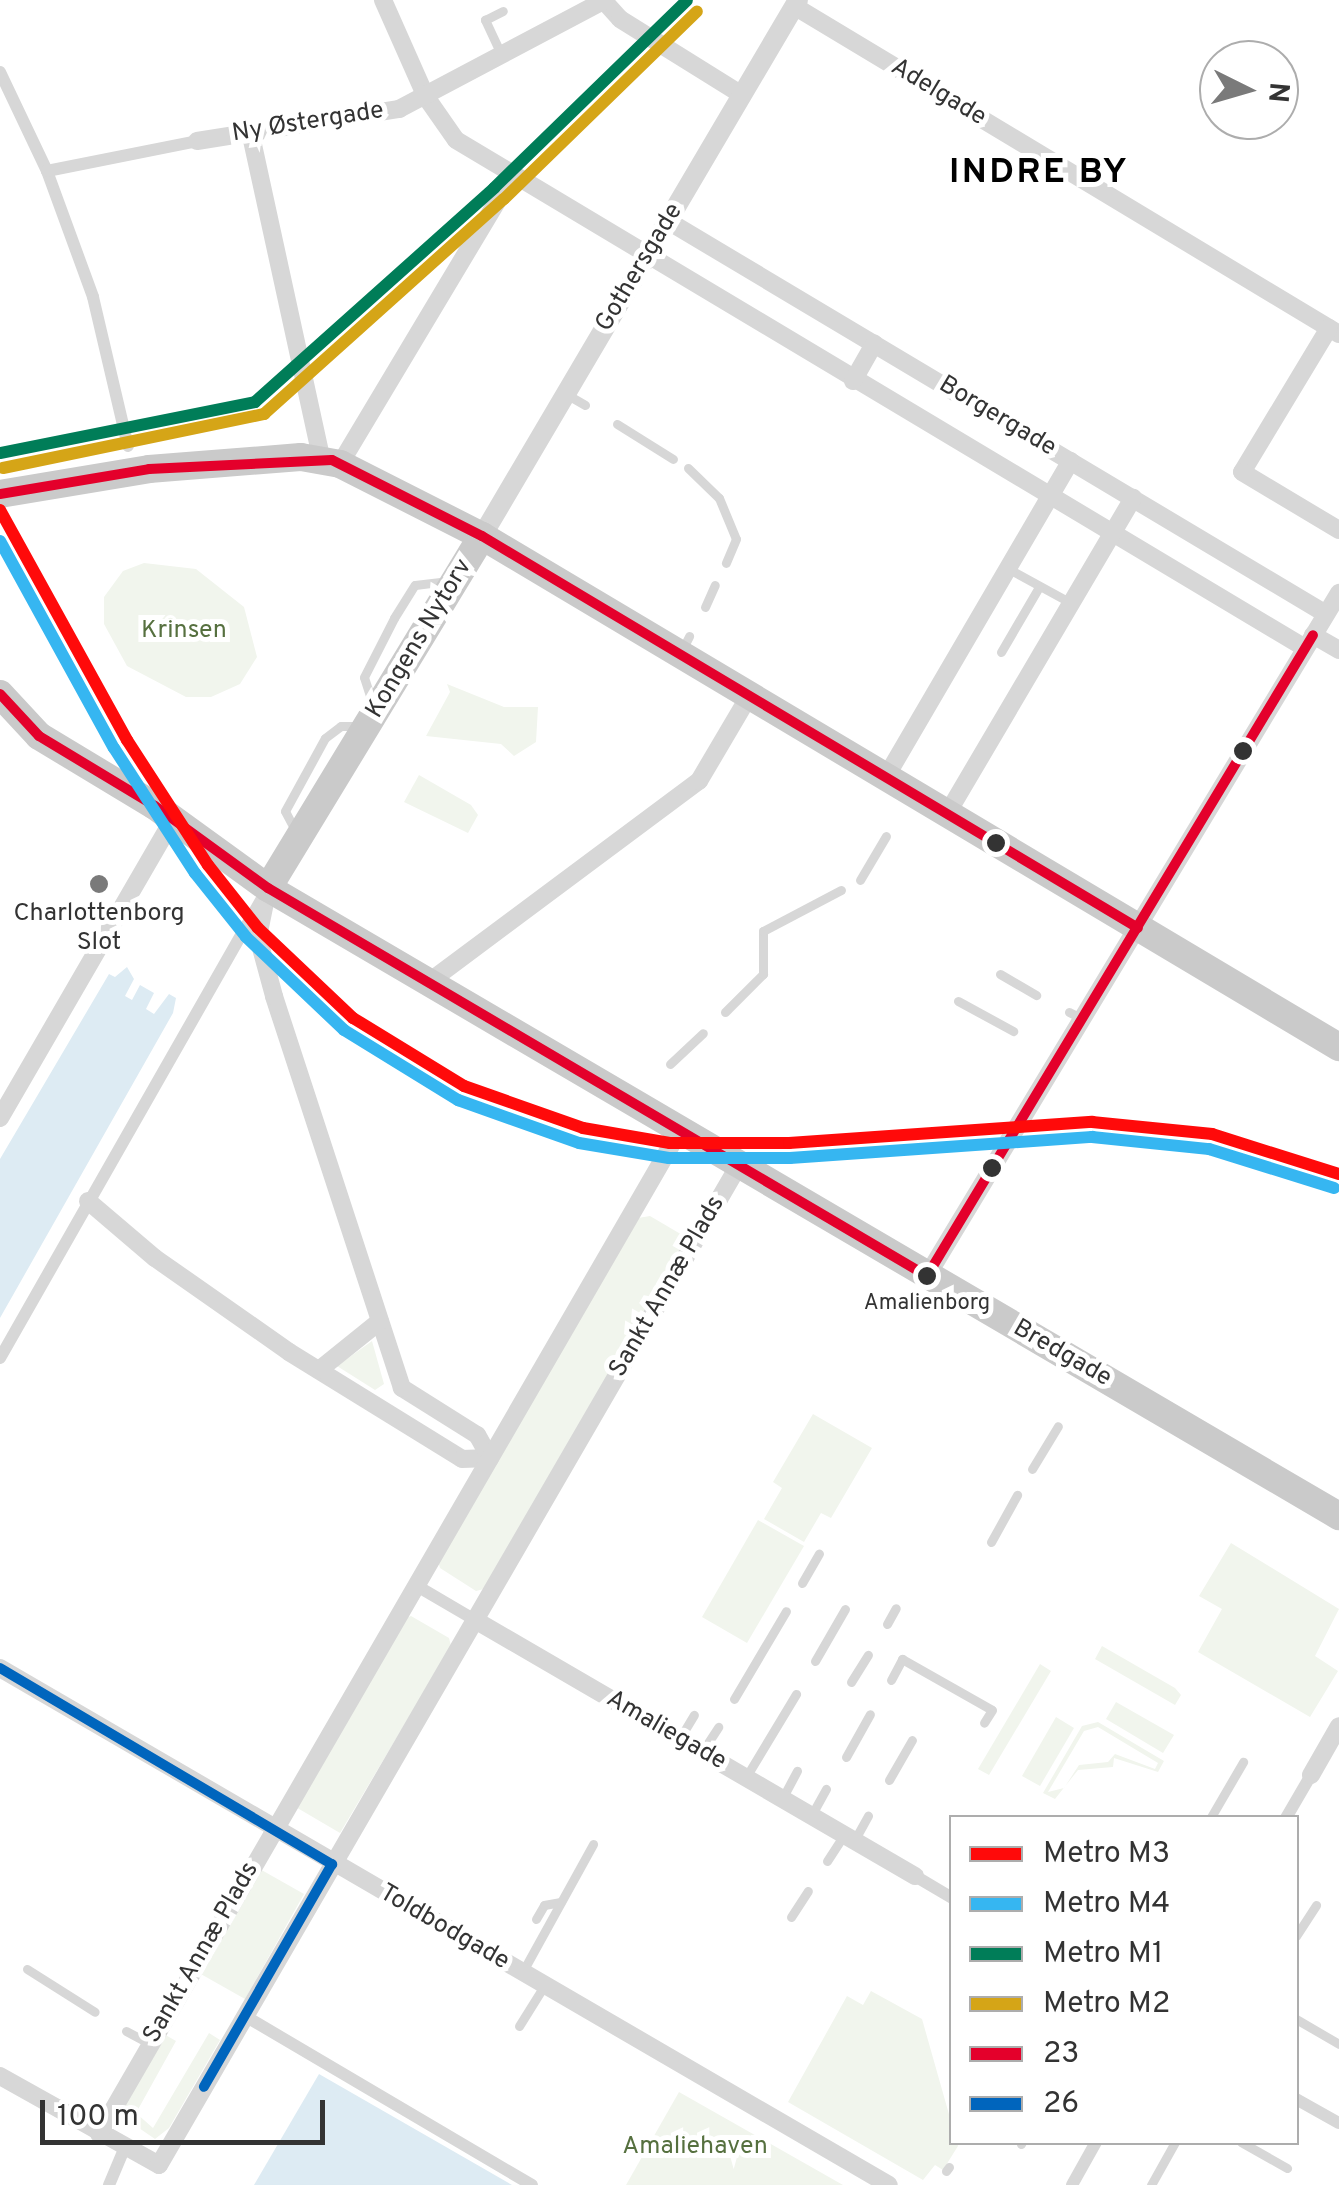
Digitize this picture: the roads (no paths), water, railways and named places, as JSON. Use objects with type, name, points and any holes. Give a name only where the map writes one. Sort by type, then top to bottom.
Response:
[{"type":"main road","points":[[7,495],[149,469],[330,461]]},
{"type":"main road","name":"Kongens Nytorv","points":[[268,888],[482,536],[330,461]]},
{"type":"main road","points":[[482,536],[684,645],[749,696],[886,777],[908,798],[948,814],[1339,1047]]},
{"type":"main road","points":[[0,694],[39,736],[173,819],[268,888]]},
{"type":"main road","name":"Bredgade","points":[[268,888],[429,982],[640,1096],[680,1130],[927,1276],[1085,1380],[1339,1516]]},
{"type":"street","name":"Borgergade","points":[[383,0],[426,96],[456,140],[646,258],[1111,534],[1309,641],[1339,650]]},
{"type":"street","name":"Ny Østergade","points":[[47,170],[250,132],[398,110],[604,0]]},
{"type":"street","points":[[604,0],[620,19],[742,95]]},
{"type":"street","name":"Gothersgade","points":[[482,536],[796,3]]},
{"type":"street","name":"Adelgade","points":[[796,3],[1334,331]]},
{"type":"street","points":[[0,72],[47,170],[93,298],[128,446]]},
{"type":"street","points":[[250,132],[330,461]]},
{"type":"street","points":[[330,461],[513,176]]},
{"type":"street","name":"Borgergade","points":[[668,221],[1326,614]]},
{"type":"street","points":[[1334,331],[1242,472],[1339,530]]},
{"type":"street","points":[[853,381],[874,344]]},
{"type":"street","points":[[886,777],[1071,461]]},
{"type":"street","points":[[948,814],[1132,498]]},
{"type":"street","points":[[927,1276],[1076,1016],[1138,928],[1339,593]]},
{"type":"street","points":[[429,982],[699,781],[749,696]]},
{"type":"street","points":[[0,1118],[173,819]]},
{"type":"street","points":[[88,1201],[155,1258],[319,1370],[462,1459],[490,1458],[477,1435],[402,1388],[258,937],[268,888]]},
{"type":"street","points":[[0,1358],[268,888]]},
{"type":"street","name":"Sankt Annæ Plads","points":[[680,1130],[99,2134],[160,2165],[739,1165]]},
{"type":"street","points":[[319,1370],[380,1321]]},
{"type":"street","points":[[388,1412],[402,1388]]},
{"type":"street","name":"Amaliegade","points":[[417,1586],[915,1876]]},
{"type":"street","name":"Toldbodgade","points":[[0,1668],[332,1864],[517,1963],[544,1986],[889,2185]]},
{"type":"street","points":[[1288,1815],[1339,1726]]},
{"type":"street","points":[[915,1876],[949,1896]]},
{"type":"street","points":[[245,2016],[532,2185]]},
{"type":"street","points":[[0,2076],[99,2134]]},
{"type":"street","points":[[1299,2100],[1339,2123]]},
{"type":"street","points":[[1072,2185],[1094,2145]]},
{"type":"street","points":[[109,2185],[124,2147]]},
{"type":"lane","points":[[502,56],[485,20],[504,11]]},
{"type":"lane","points":[[566,394],[585,405]]},
{"type":"lane","points":[[618,424],[673,459]]},
{"type":"lane","points":[[688,468],[720,498],[731,525],[736,539],[726,563]]},
{"type":"lane","points":[[1009,569],[1071,603]]},
{"type":"lane","points":[[705,607],[715,585]]},
{"type":"lane","points":[[1002,652],[1039,587]]},
{"type":"lane","points":[[860,880],[886,836]]},
{"type":"lane","points":[[724,1012],[764,974],[763,931],[841,890]]},
{"type":"lane","points":[[1000,974],[1036,995]]},
{"type":"lane","points":[[958,1001],[1013,1031]]},
{"type":"lane","points":[[670,1064],[702,1033]]},
{"type":"lane","points":[[1032,1469],[1058,1426]]},
{"type":"lane","points":[[991,1542],[1017,1495]]},
{"type":"lane","points":[[802,1583],[819,1554]]},
{"type":"lane","points":[[886,1624],[896,1608]]},
{"type":"lane","points":[[815,1661],[845,1609]]},
{"type":"lane","points":[[734,1699],[786,1611]]},
{"type":"lane","points":[[852,1682],[868,1655]]},
{"type":"lane","points":[[890,1680],[902,1659],[992,1710],[984,1723]]},
{"type":"lane","points":[[746,1778],[796,1694]]},
{"type":"lane","points":[[846,1757],[870,1714]]},
{"type":"lane","points":[[679,1739],[694,1715]]},
{"type":"lane","points":[[702,1752],[718,1727]]},
{"type":"lane","points":[[889,1780],[912,1740]]},
{"type":"lane","points":[[1213,1815],[1243,1762]]},
{"type":"lane","points":[[782,1799],[797,1771]]},
{"type":"lane","points":[[811,1816],[826,1789]]},
{"type":"lane","points":[[827,1861],[868,1816]]},
{"type":"lane","points":[[517,1963],[561,1902],[593,1844]]},
{"type":"lane","points":[[792,1916],[808,1891]]},
{"type":"lane","points":[[536,1918],[544,1905],[561,1902]]},
{"type":"lane","points":[[1299,1931],[1316,1905]]},
{"type":"lane","points":[[27,1968],[95,2012]]},
{"type":"lane","points":[[519,2026],[544,1986]]},
{"type":"lane","points":[[1299,2021],[1339,2044]]},
{"type":"lane","points":[[126,2031],[150,2044]]},
{"type":"lane","points":[[1150,2185],[1174,2145]]},
{"type":"lane","points":[[1245,2145],[1287,2168]]},
{"type":"metro line","name":"M1","points":[[0,453],[255,402],[494,188],[687,0]]},
{"type":"metro line","name":"M2","points":[[3,468],[264,414],[504,199],[697,11]]},
{"type":"metro line","name":"M3","points":[[0,510],[127,740],[208,865],[258,928],[353,1018],[464,1086],[583,1128],[670,1143],[789,1143],[1092,1122],[1212,1134],[1339,1174]]},
{"type":"metro line","name":"M4","points":[[0,541],[114,748],[195,873],[246,937],[344,1030],[458,1100],[579,1143],[669,1158],[790,1158],[1092,1137],[1209,1149],[1334,1188]]},
{"type":"place","name":"Charlottenborg Slot","points":[[99,884]]},
{"type":"place","name":"Amalienborg","points":[[927,1276]]},
{"type":"district","name":"INDRE BY","points":[[1039,173]]},
{"type":"park label","name":"Krinsen","points":[[184,631]]},
{"type":"park label","name":"Amaliehaven","points":[[695,2147]]}]
